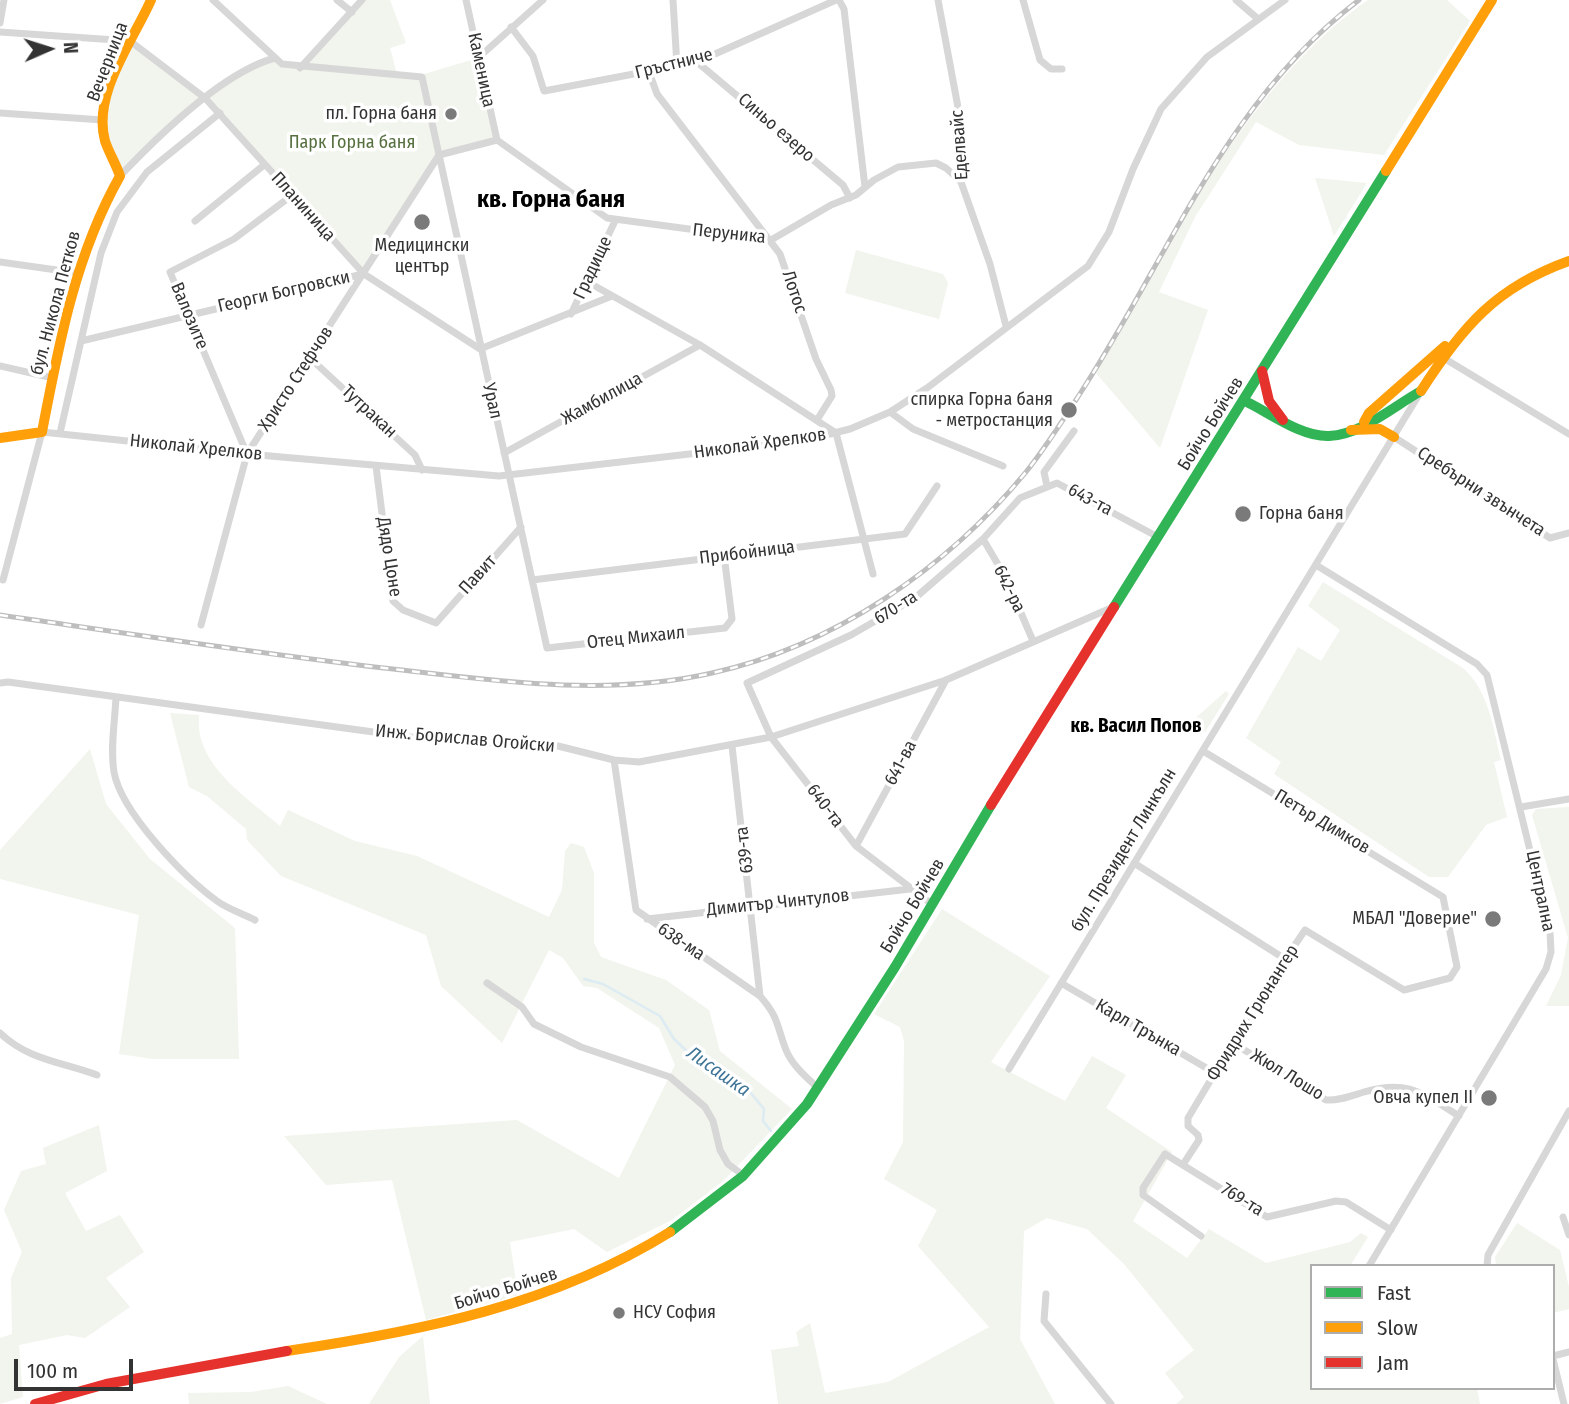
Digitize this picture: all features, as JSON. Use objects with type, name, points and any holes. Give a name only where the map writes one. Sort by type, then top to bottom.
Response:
[{"type":"main road","name":"Вечерница","points":[[120,176],[105,139],[103,120],[130,40],[151,0]]},
{"type":"main road","name":"Бойчо Бойчев","points":[[35,1404],[129,1376],[443,1324],[524,1303],[615,1264],[685,1223],[766,1153],[818,1089],[1492,0]]},
{"type":"main road","name":"бул. Никола Петков","points":[[42,432],[78,272],[99,213],[120,176]]},
{"type":"main road","name":"бул. Президент Линкълн","points":[[1421,391],[1460,332],[1504,289],[1527,276],[1569,261]]},
{"type":"main road","points":[[1364,422],[1369,413],[1460,332]]},
{"type":"main road","points":[[1262,371],[1269,401],[1283,419]]},
{"type":"main road","points":[[1245,401],[1321,435],[1338,435],[1421,391],[1414,382],[1405,382]]},
{"type":"main road","points":[[1350,430],[1380,429],[1394,437]]},
{"type":"main road","points":[[0,438],[42,432]]},
{"type":"street","points":[[0,23],[5,0]]},
{"type":"street","points":[[212,0],[282,64],[300,68],[362,0]]},
{"type":"street","points":[[337,0],[352,12]]},
{"type":"street","name":"Каменица","points":[[466,0],[497,140]]},
{"type":"street","points":[[478,58],[543,0]]},
{"type":"street","points":[[673,0],[677,66]]},
{"type":"street","points":[[838,0],[844,9],[865,187]]},
{"type":"street","name":"Гръстниче","points":[[511,27],[533,56],[544,91],[697,62],[838,0]]},
{"type":"street","name":"Еделвайс","points":[[938,0],[960,118],[961,182],[990,264],[1000,316],[1006,326]]},
{"type":"street","points":[[1023,0],[1041,60],[1051,69],[1062,69]]},
{"type":"street","points":[[1236,0],[1257,19]]},
{"type":"street","name":"Николай Хрелков","points":[[42,432],[376,466],[509,475],[789,442],[836,433],[890,412],[1076,278],[1093,260],[1109,232],[1133,169],[1161,108],[1207,57],[1285,0]]},
{"type":"street","points":[[0,32],[130,40]]},
{"type":"street","name":"Планиница","points":[[130,40],[205,98],[364,274],[480,349]]},
{"type":"street","name":"бул. Никола Петков","points":[[120,176],[152,142],[237,72],[275,58]]},
{"type":"street","name":"Синьо езеро","points":[[697,62],[843,185],[850,198]]},
{"type":"street","name":"Урал","points":[[300,68],[421,75],[547,648]]},
{"type":"street","name":"Лотос","points":[[649,72],[657,94],[771,240],[783,261],[816,359],[831,390],[832,396],[817,420]]},
{"type":"street","points":[[0,113],[103,120]]},
{"type":"street","name":"бул. Никола Петков","points":[[60,433],[101,253],[117,212],[147,172],[220,113]]},
{"type":"street","points":[[439,155],[497,140]]},
{"type":"street","name":"Перуника","points":[[497,140],[566,191],[615,221],[771,240],[850,198],[894,169],[931,163],[946,168],[961,182]]},
{"type":"street","name":"Христо Стефчов","points":[[201,625],[247,454],[439,155]]},
{"type":"street","points":[[195,221],[264,165]]},
{"type":"street","name":"Валозите","points":[[247,454],[170,272],[234,239],[291,195]]},
{"type":"street","name":"Градище","points":[[571,314],[615,221]]},
{"type":"street","points":[[0,262],[78,272]]},
{"type":"street","name":"Георги Богровски","points":[[81,341],[364,274]]},
{"type":"street","points":[[586,281],[700,345],[836,433],[873,574]]},
{"type":"street","points":[[480,349],[612,296]]},
{"type":"street","name":"Жамбилица","points":[[504,453],[700,345]]},
{"type":"street","points":[[1442,357],[1569,434]]},
{"type":"street","name":"Тутракан","points":[[310,358],[415,455],[422,470]]},
{"type":"street","points":[[0,366],[53,378]]},
{"type":"street","name":"бул. Президент Линкълн","points":[[1009,1069],[1421,391]]},
{"type":"street","points":[[890,412],[913,429],[1003,466]]},
{"type":"street","points":[[1047,486],[1044,472],[1074,431]]},
{"type":"street","points":[[3,580],[42,432]]},
{"type":"street","name":"Сребърни звънчета","points":[[1394,437],[1550,538],[1569,533]]},
{"type":"street","name":"Дядо Цоне","points":[[376,466],[393,601],[403,610],[436,623]]},
{"type":"street","name":"643-та","points":[[1020,498],[1057,483],[1159,537]]},
{"type":"street","name":"Прибойница","points":[[532,580],[905,534],[937,486]]},
{"type":"street","name":"670-та","points":[[747,683],[851,635],[915,598],[983,539],[1020,498]]},
{"type":"street","name":"Павит","points":[[436,623],[521,527]]},
{"type":"street","name":"642-ра","points":[[983,539],[1006,578],[1033,641]]},
{"type":"street","name":"Отец Михаил","points":[[547,648],[724,628],[732,619],[724,555]]},
{"type":"street","name":"Централна","points":[[1317,565],[1483,669],[1490,684],[1550,932],[1549,962],[1370,1264]]},
{"type":"street","name":"Инж. Борислав Огойски","points":[[0,683],[432,740],[558,746],[614,760],[653,761],[771,737],[946,680],[1115,606]]},
{"type":"street","name":"641-ва","points":[[856,846],[946,680]]},
{"type":"street","name":"640-та","points":[[747,683],[771,737],[856,846],[933,905]]},
{"type":"street","points":[[116,697],[112,754],[121,796],[187,875],[218,901],[255,920]]},
{"type":"street","name":"639-та","points":[[732,746],[760,996]]},
{"type":"street","name":"Петър Димков","points":[[1203,751],[1443,897],[1457,967],[1450,978]]},
{"type":"street","name":"638-ма","points":[[614,760],[636,910],[760,996],[776,1014],[786,1050],[794,1063],[818,1089]]},
{"type":"street","points":[[1521,807],[1569,799]]},
{"type":"street","points":[[1134,863],[1284,958]]},
{"type":"street","name":"Димитър Чинтулов","points":[[647,919],[751,905],[910,889]]},
{"type":"street","name":"Фридрих Грюнангер","points":[[1184,1163],[1199,1140],[1198,1135],[1188,1126],[1188,1118],[1284,958],[1305,930],[1404,990],[1450,978]]},
{"type":"street","points":[[487,983],[522,1007],[534,1024],[581,1047],[670,1077],[705,1107],[713,1121],[720,1150],[729,1164],[743,1175]]},
{"type":"street","name":"Карл Трънка","points":[[1061,983],[1215,1073]]},
{"type":"street","points":[[0,1033],[11,1044],[43,1060],[97,1075]]},
{"type":"street","name":"Жюл Лошо","points":[[1233,1043],[1326,1100],[1334,1101],[1388,1085],[1399,1086],[1419,1091],[1460,1116]]},
{"type":"street","points":[[1487,1264],[1488,1255],[1569,1111]]},
{"type":"street","points":[[1184,1163],[1163,1154],[1143,1188],[1143,1195],[1201,1236]]},
{"type":"street","name":"769-та","points":[[1184,1163],[1266,1217],[1328,1202],[1346,1202],[1391,1230]]},
{"type":"street","points":[[1563,1217],[1568,1229]]},
{"type":"street","points":[[1046,1294],[1044,1321],[1111,1404]]},
{"type":"street","points":[[1555,1366],[1564,1404]]},
{"type":"green space","name":"Парк Горна баня","points":[[362,0],[390,0],[406,43],[390,48],[397,74],[421,75],[478,58],[497,140],[439,155],[364,274],[205,98],[120,176],[105,139],[108,100],[130,41],[205,97],[238,72],[275,58],[300,68]]},
{"type":"green space","points":[[1368,0],[1447,0],[1470,21],[1384,155],[1299,145],[1256,122],[1195,217],[1159,292],[1208,310],[1160,448],[1096,373],[1182,222],[1248,122],[1285,76],[1325,35]]},
{"type":"green space","points":[[1315,178],[1367,183],[1334,236]]},
{"type":"green space","points":[[856,250],[943,274],[948,283],[939,319],[845,293]]},
{"type":"green space","points":[[1323,582],[1463,668],[1472,677],[1484,699],[1501,760],[1494,762],[1507,817],[1486,825],[1448,877],[1429,877],[1274,774],[1281,762],[1246,738],[1298,647],[1321,661],[1340,630],[1308,606]]},
{"type":"green space","points":[[1226,691],[1229,694],[1205,732],[1195,735],[1191,731],[1191,722]]},
{"type":"green space","points":[[170,713],[199,715],[200,733],[214,764],[225,778],[280,826],[288,810],[355,841],[417,856],[549,917],[562,890],[565,851],[571,843],[584,847],[594,873],[594,943],[601,957],[666,980],[709,1010],[720,1051],[792,1109],[723,1181],[672,1220],[607,1252],[574,1229],[510,1242],[518,1295],[426,1320],[392,1180],[326,1185],[284,1136],[517,1120],[619,1178],[675,1065],[659,1028],[597,988],[583,986],[563,958],[549,950],[502,1043],[441,986],[426,935],[281,876],[247,840],[246,829],[207,796],[189,787]]},
{"type":"green space","points":[[90,749],[106,804],[150,859],[235,928],[239,1059],[153,1059],[119,1054],[139,915],[0,879],[0,850]]},
{"type":"green space","points":[[1569,807],[1569,1006],[1546,1006],[1561,975],[1568,938],[1532,815],[1536,809]]},
{"type":"green space","points":[[942,909],[1050,976],[991,1062],[1065,1101],[1092,1056],[1126,1075],[1106,1108],[1172,1152],[1133,1221],[1187,1258],[1209,1229],[1266,1263],[1350,1242],[1361,1233],[1368,1237],[1351,1264],[1310,1264],[1310,1390],[1477,1390],[1480,1404],[1176,1404],[1184,1397],[1165,1373],[1194,1350],[1124,1264],[1087,1229],[1047,1218],[1024,1231],[1020,1339],[1055,1404],[778,1404],[771,1350],[799,1346],[796,1332],[810,1323],[825,1393],[888,1382],[989,1327],[918,1246],[937,1210],[884,1179],[903,1142],[904,1041],[900,1027],[874,1014]]},
{"type":"green space","points":[[99,1125],[107,1171],[65,1193],[86,1231],[120,1215],[144,1252],[106,1278],[130,1307],[85,1338],[67,1335],[19,1345],[23,1397],[0,1404],[0,1338],[12,1334],[11,1278],[22,1252],[4,1210],[21,1171],[46,1164],[43,1148]]},
{"type":"green space","points":[[1517,1223],[1560,1250],[1569,1287],[1569,1309],[1555,1312],[1555,1264],[1496,1264],[1495,1257]]},
{"type":"green space","points":[[423,1336],[430,1404],[369,1404],[399,1357]]},
{"type":"green space","points":[[288,1386],[327,1404],[189,1404],[188,1393],[251,1392]]},
{"type":"waterway","name":"Лисашка","points":[[584,979],[603,984],[660,1016],[674,1039],[692,1056],[728,1083],[745,1086],[764,1109],[763,1121],[771,1131]]},
{"type":"railway","points":[[0,615],[344,663],[552,684],[633,684],[673,680],[757,661],[801,644],[844,623],[924,571],[961,540],[1026,472],[1083,389],[1204,181],[1237,131],[1272,84],[1313,40],[1359,0]]},
{"type":"traffic: fast","points":[[1114,607],[1386,171]]},
{"type":"traffic: fast","points":[[1245,401],[1297,429],[1329,436],[1353,431],[1421,391]]},
{"type":"traffic: fast","points":[[670,1232],[743,1176],[807,1104],[895,967],[991,805]]},
{"type":"traffic: slow","points":[[0,438],[42,432],[70,301],[91,237],[120,176],[105,141],[104,105],[116,68],[151,0]]},
{"type":"traffic: slow","points":[[1386,171],[1492,0]]},
{"type":"traffic: slow","points":[[1421,391],[1451,347],[1483,312],[1521,283],[1569,261]]},
{"type":"traffic: slow","points":[[1364,422],[1369,413],[1445,346]]},
{"type":"traffic: slow","points":[[1351,430],[1380,429],[1394,437]]},
{"type":"traffic: slow","points":[[287,1351],[437,1324],[485,1311],[580,1279],[670,1232]]},
{"type":"traffic: jam","points":[[1262,371],[1269,401],[1283,420]]},
{"type":"traffic: jam","points":[[991,805],[1114,607]]},
{"type":"traffic: jam","points":[[35,1404],[106,1384],[287,1351]]},
{"type":"place","name":"пл. Горна баня","points":[[451,114]]},
{"type":"place","name":"Медицински център","points":[[422,222]]},
{"type":"place","name":"спирка Горна баня - метростанция","points":[[1069,410]]},
{"type":"place","name":"Горна баня","points":[[1243,514]]},
{"type":"place","name":"МБАЛ \"Доверие\"","points":[[1493,919]]},
{"type":"place","name":"Овча купел II","points":[[1489,1098]]},
{"type":"place","name":"НСУ София","points":[[619,1313]]},
{"type":"district","name":"кв. Горна баня","points":[[551,200]]},
{"type":"district","name":"кв. Васил Попов","points":[[1136,727]]}]
